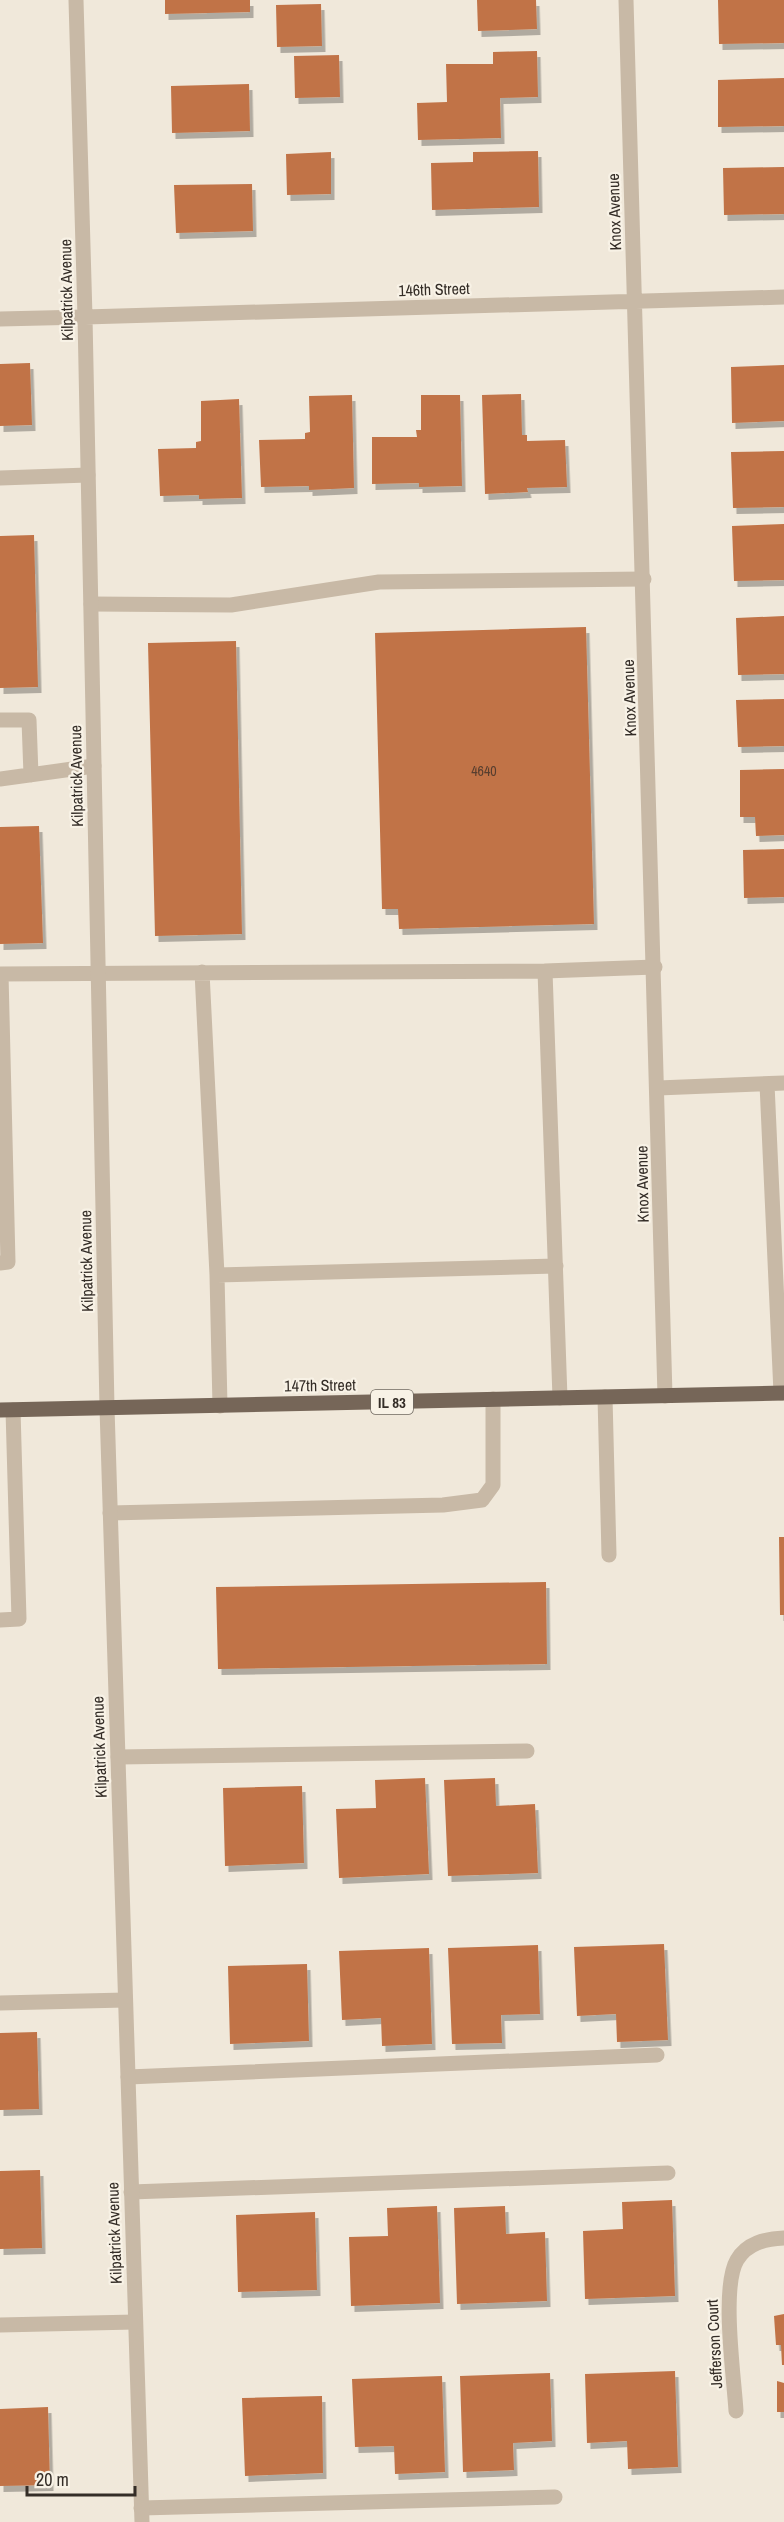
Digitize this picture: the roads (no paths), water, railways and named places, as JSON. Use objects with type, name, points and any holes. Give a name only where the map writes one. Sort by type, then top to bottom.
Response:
[{"type":"main road","name":"147th Street","points":[[7,1410],[783,1393]]},
{"type":"street","name":"Kilpatrick Avenue","points":[[76,0],[85,317],[107,1408],[141,2515]]},
{"type":"street","name":"Knox Avenue","points":[[626,0],[655,967],[665,1396]]},
{"type":"street","name":"146th Street","points":[[0,319],[784,297]]},
{"type":"street","points":[[0,478],[88,475]]},
{"type":"street","points":[[91,604],[231,605],[379,582],[644,579]]},
{"type":"street","points":[[0,720],[29,720],[31,776]]},
{"type":"street","points":[[0,779],[94,766]]},
{"type":"street","points":[[0,1263],[8,1262],[0,974],[545,971],[655,967]]},
{"type":"street","points":[[545,971],[560,1398]]},
{"type":"street","points":[[202,972],[217,1275],[220,1406]]},
{"type":"street","points":[[658,1089],[784,1083]]},
{"type":"street","points":[[767,1084],[783,1393]]},
{"type":"street","points":[[217,1275],[556,1266]]},
{"type":"street","points":[[605,1397],[609,1555]]},
{"type":"street","points":[[110,1513],[443,1505],[482,1500],[493,1485],[494,1399]]},
{"type":"street","points":[[0,1620],[19,1619],[7,1410]]},
{"type":"street","points":[[118,1757],[527,1751]]},
{"type":"street","points":[[0,2003],[125,2000]]},
{"type":"street","points":[[128,2077],[657,2055]]},
{"type":"street","points":[[131,2192],[669,2173]]},
{"type":"street","name":"Jefferson Court","points":[[736,2411],[729,2295],[736,2262],[747,2248],[766,2239],[784,2238]]},
{"type":"street","points":[[0,2325],[135,2322]]},
{"type":"street","points":[[141,2515],[555,2497]]}]
